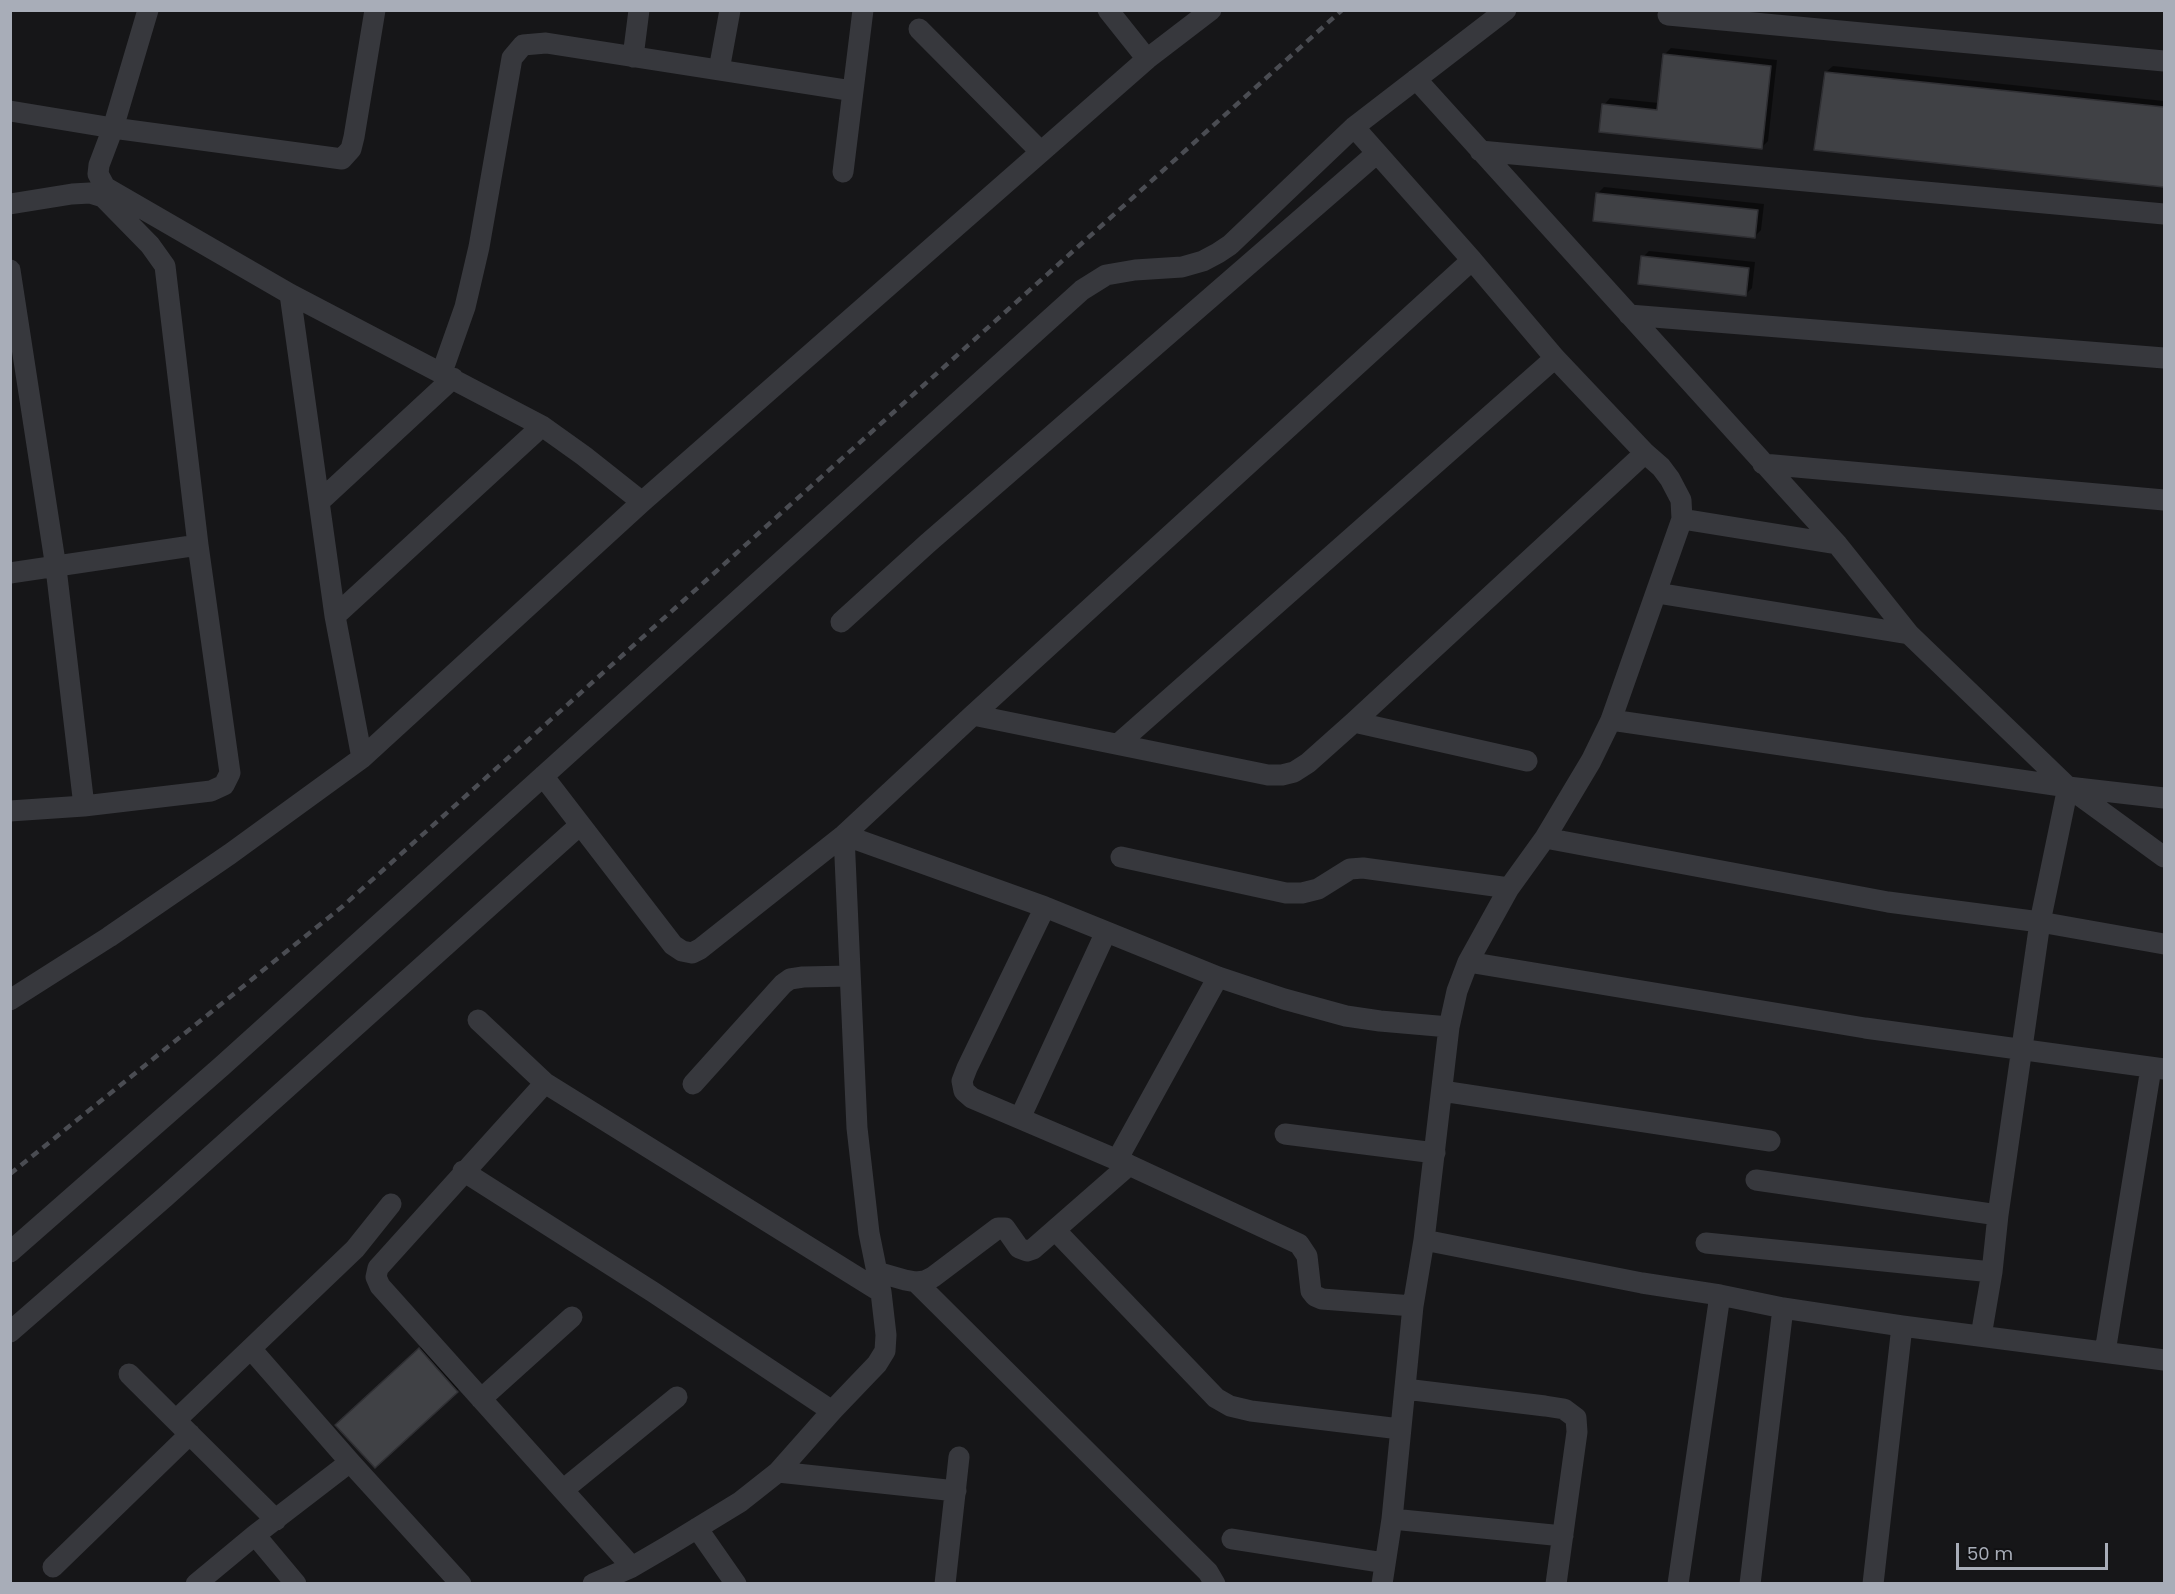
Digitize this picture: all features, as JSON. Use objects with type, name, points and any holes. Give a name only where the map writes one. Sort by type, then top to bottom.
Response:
[{"type":"street","points":[[148,10],[113,128],[99,165],[98,174],[105,187],[290,294],[542,426],[642,502]]},
{"type":"street","points":[[633,57],[639,10]]},
{"type":"street","points":[[719,70],[730,10]]},
{"type":"street","points":[[843,172],[863,10]]},
{"type":"street","points":[[1108,10],[1147,59]]},
{"type":"street","points":[[10,1000],[109,937],[212,867],[362,758],[642,502],[1147,59],[1211,10]]},
{"type":"street","points":[[10,1252],[222,1066],[1082,290],[1106,275],[1135,270],[1182,267],[1203,261],[1218,253],[1230,245],[1354,127],[1506,10]]},
{"type":"street","points":[[10,111],[113,128],[342,159],[351,149],[354,137],[369,11]]},
{"type":"street","points":[[1668,15],[2164,61]]},
{"type":"street","points":[[919,29],[1041,152]]},
{"type":"street","points":[[319,502],[447,375],[475,268],[512,58],[523,45],[546,43],[853,91]]},
{"type":"street","points":[[1416,79],[1837,544],[1909,634],[2068,787],[2164,857]]},
{"type":"street","points":[[1232,1539],[1384,1573],[1392,1519],[1413,1306],[1424,1240],[1449,1027],[1457,991],[1468,962],[1509,888],[1545,838],[1591,761],[1611,720],[1682,519],[1681,500],[1671,479],[1661,467],[1555,358],[1354,127]]},
{"type":"street","points":[[1480,151],[2164,214]]},
{"type":"street","points":[[841,622],[928,543],[1377,153]]},
{"type":"street","points":[[10,204],[72,194],[90,193],[103,196],[160,257],[165,266],[198,545],[230,773],[224,785],[212,791],[10,812]]},
{"type":"street","points":[[543,776],[673,945],[682,951],[692,953],[844,835],[1472,260]]},
{"type":"street","points":[[10,270],[56,567],[84,806]]},
{"type":"street","points":[[290,294],[335,616],[362,758]]},
{"type":"street","points":[[1629,315],[2164,358]]},
{"type":"street","points":[[1118,744],[1555,358]]},
{"type":"street","points":[[335,616],[542,426]]},
{"type":"street","points":[[973,715],[1268,775],[1294,772],[1308,763],[1354,722],[1645,453]]},
{"type":"street","points":[[1763,464],[2164,500]]},
{"type":"street","points":[[1682,519],[1837,544]]},
{"type":"street","points":[[10,573],[198,545]]},
{"type":"street","points":[[1657,593],[1909,634]]},
{"type":"street","points":[[1611,720],[2068,787],[2164,798]]},
{"type":"street","points":[[1354,722],[1527,761]]},
{"type":"street","points":[[1981,1336],[1992,1272],[1998,1215],[2040,922],[2068,787]]},
{"type":"street","points":[[10,1332],[165,1197],[580,825]]},
{"type":"street","points":[[844,835],[1045,907],[1218,977],[1284,999],[1346,1016],[1449,1027]]},
{"type":"street","points":[[593,1584],[632,1568],[740,1502],[778,1472],[877,1364],[885,1351],[886,1335],[868,1223],[857,1128],[844,835]]},
{"type":"street","points":[[1545,838],[1888,902],[2040,922],[2164,944]]},
{"type":"street","points":[[1121,857],[1286,893],[1302,893],[1318,889],[1350,869],[1364,868],[1509,888]]},
{"type":"street","points":[[1045,907],[962,1081],[964,1091],[972,1098],[1123,1163],[1299,1244],[1307,1256],[1311,1291],[1315,1296],[1322,1299],[1413,1306]]},
{"type":"street","points":[[1020,1118],[1106,932]]},
{"type":"street","points":[[1468,962],[1865,1028],[2158,1068],[2105,1352]]},
{"type":"street","points":[[693,1084],[790,979],[850,976]]},
{"type":"street","points":[[478,1020],[545,1083],[879,1282],[916,1282],[933,1277],[998,1228],[1005,1228],[1019,1248],[1026,1251],[1039,1246],[1056,1231],[1123,1163],[1218,977]]},
{"type":"street","points":[[545,1083],[463,1171],[378,1268],[376,1277],[380,1286],[632,1568]]},
{"type":"street","points":[[1442,1091],[1770,1141]]},
{"type":"street","points":[[1285,1134],[1435,1153]]},
{"type":"street","points":[[463,1171],[653,1292],[832,1411]]},
{"type":"street","points":[[1756,1180],[1998,1215]]},
{"type":"street","points":[[53,1567],[183,1427],[251,1349],[355,1249],[391,1204]]},
{"type":"street","points":[[1056,1231],[1216,1398],[1230,1406],[1251,1412],[1400,1429]]},
{"type":"street","points":[[1424,1240],[1642,1284],[1720,1295],[1783,1308],[2164,1360]]},
{"type":"street","points":[[1706,1243],[1992,1272]]},
{"type":"street","points":[[916,1282],[1208,1572],[1215,1584]]},
{"type":"street","points":[[1678,1584],[1720,1295]]},
{"type":"street","points":[[1750,1584],[1783,1308]]},
{"type":"street","points":[[481,1399],[572,1317]]},
{"type":"street","points":[[1873,1584],[1902,1326]]},
{"type":"street","points":[[251,1349],[461,1584]]},
{"type":"street","points":[[129,1374],[276,1520]]},
{"type":"street","points":[[1405,1389],[1545,1406],[1564,1410],[1576,1419],[1577,1432],[1556,1584]]},
{"type":"street","points":[[562,1490],[677,1397]]},
{"type":"street","points":[[945,1584],[959,1457]]},
{"type":"street","points":[[196,1584],[255,1534],[350,1462]]},
{"type":"street","points":[[778,1472],[956,1491]]},
{"type":"street","points":[[1392,1519],[1563,1536]]},
{"type":"street","points":[[697,1528],[736,1584]]},
{"type":"street","points":[[255,1534],[296,1584]]},
{"type":"building","points":[[1663,54],[1771,66],[1762,149],[1599,132],[1602,104],[1657,110]]},
{"type":"building","points":[[1825,72],[2164,107],[2164,187],[1814,150]]},
{"type":"building","points":[[1596,193],[1758,210],[1755,238],[1593,221]]},
{"type":"building","points":[[1641,256],[1749,268],[1746,296],[1638,284]]},
{"type":"building","points":[[419,1348],[458,1392],[375,1468],[335,1425]]},
{"type":"railway","points":[[10,1174],[343,906],[1342,10]]}]
